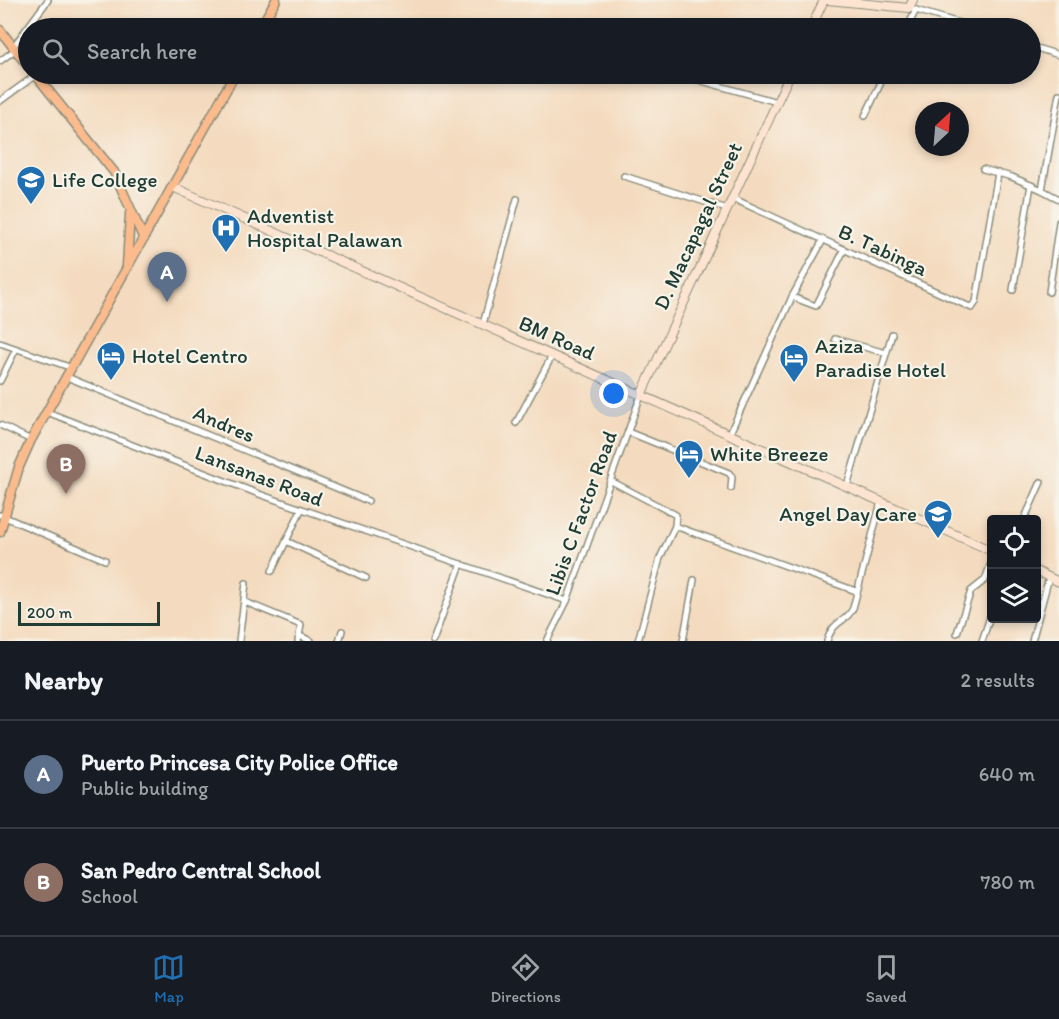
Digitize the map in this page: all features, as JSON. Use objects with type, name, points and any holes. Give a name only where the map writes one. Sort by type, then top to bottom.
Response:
[{"type":"main road","points":[[266,18],[276,0]]},
{"type":"main road","points":[[0,30],[18,53]]},
{"type":"main road","points":[[43,84],[114,172],[144,239]]},
{"type":"main road","points":[[0,532],[2,516],[19,467],[32,440],[230,84]]},
{"type":"main road","points":[[126,270],[130,207]]},
{"type":"street","points":[[35,18],[48,0]]},
{"type":"street","points":[[816,18],[826,0],[913,6],[947,18]]},
{"type":"street","points":[[0,61],[18,42]]},
{"type":"street","points":[[1041,49],[1059,55]]},
{"type":"street","points":[[0,102],[22,84]]},
{"type":"street","points":[[713,84],[777,102]]},
{"type":"street","name":"D. Macapagal Street","points":[[641,395],[785,84]]},
{"type":"street","points":[[865,116],[880,84]]},
{"type":"street","points":[[1042,190],[1059,94]]},
{"type":"street","points":[[983,169],[1030,185],[1059,199]]},
{"type":"street","name":"B. Tabinga","points":[[732,198],[972,308],[976,302],[998,173]]},
{"type":"street","points":[[624,176],[727,209]]},
{"type":"street","points":[[1013,290],[1030,185]]},
{"type":"street","name":"BM Road","points":[[173,187],[312,251],[483,324],[987,549]]},
{"type":"street","points":[[483,324],[517,199]]},
{"type":"street","points":[[1049,292],[1059,222]]},
{"type":"street","points":[[729,435],[792,297],[823,240]]},
{"type":"street","points":[[792,297],[816,306],[844,250]]},
{"type":"street","points":[[846,486],[892,334]]},
{"type":"street","points":[[835,339],[886,354]]},
{"type":"street","name":"Andres","points":[[0,343],[368,501]]},
{"type":"street","points":[[0,381],[16,349]]},
{"type":"street","points":[[516,423],[552,356]]},
{"type":"street","name":"Libis C Factor Road","points":[[547,641],[567,601],[641,395]]},
{"type":"street","name":"Lansanas Road","points":[[47,412],[301,510],[567,601]]},
{"type":"street","points":[[0,425],[32,440]]},
{"type":"street","points":[[628,432],[729,473],[732,477],[731,488]]},
{"type":"street","points":[[611,481],[674,512],[675,526],[660,558],[638,641]]},
{"type":"street","points":[[1026,515],[1041,482]]},
{"type":"street","points":[[827,641],[831,627],[852,611],[881,502]]},
{"type":"street","points":[[272,571],[301,510]]},
{"type":"street","points":[[2,516],[105,560]]},
{"type":"street","points":[[675,526],[856,591]]},
{"type":"street","points":[[286,541],[366,578]]},
{"type":"street","points":[[433,641],[461,564]]},
{"type":"street","points":[[957,633],[971,591],[985,580],[989,569]]},
{"type":"street","points":[[1041,573],[1059,582]]},
{"type":"street","points":[[1032,641],[1049,577]]},
{"type":"street","points":[[683,641],[694,580]]},
{"type":"street","points":[[242,640],[246,583]]},
{"type":"street","points":[[245,602],[301,625],[299,639],[311,641]]},
{"type":"street","points":[[982,641],[988,623]]},
{"type":"street","points":[[339,641],[342,631]]},
{"type":"place","name":"Life College","points":[[31,206]]},
{"type":"place","name":"Adventist Hospital Palawan","points":[[226,254]]},
{"type":"place","name":"Puerto Princesa City Police Office","points":[[167,302]]},
{"type":"place","name":"Hotel Centro","points":[[111,382]]},
{"type":"place","name":"Aziza Paradise Hotel","points":[[794,384]]},
{"type":"place","name":"White Breeze","points":[[689,480]]},
{"type":"place","name":"San Pedro Central School","points":[[66,494]]},
{"type":"place","name":"Angel Day Care","points":[[938,540]]}]
